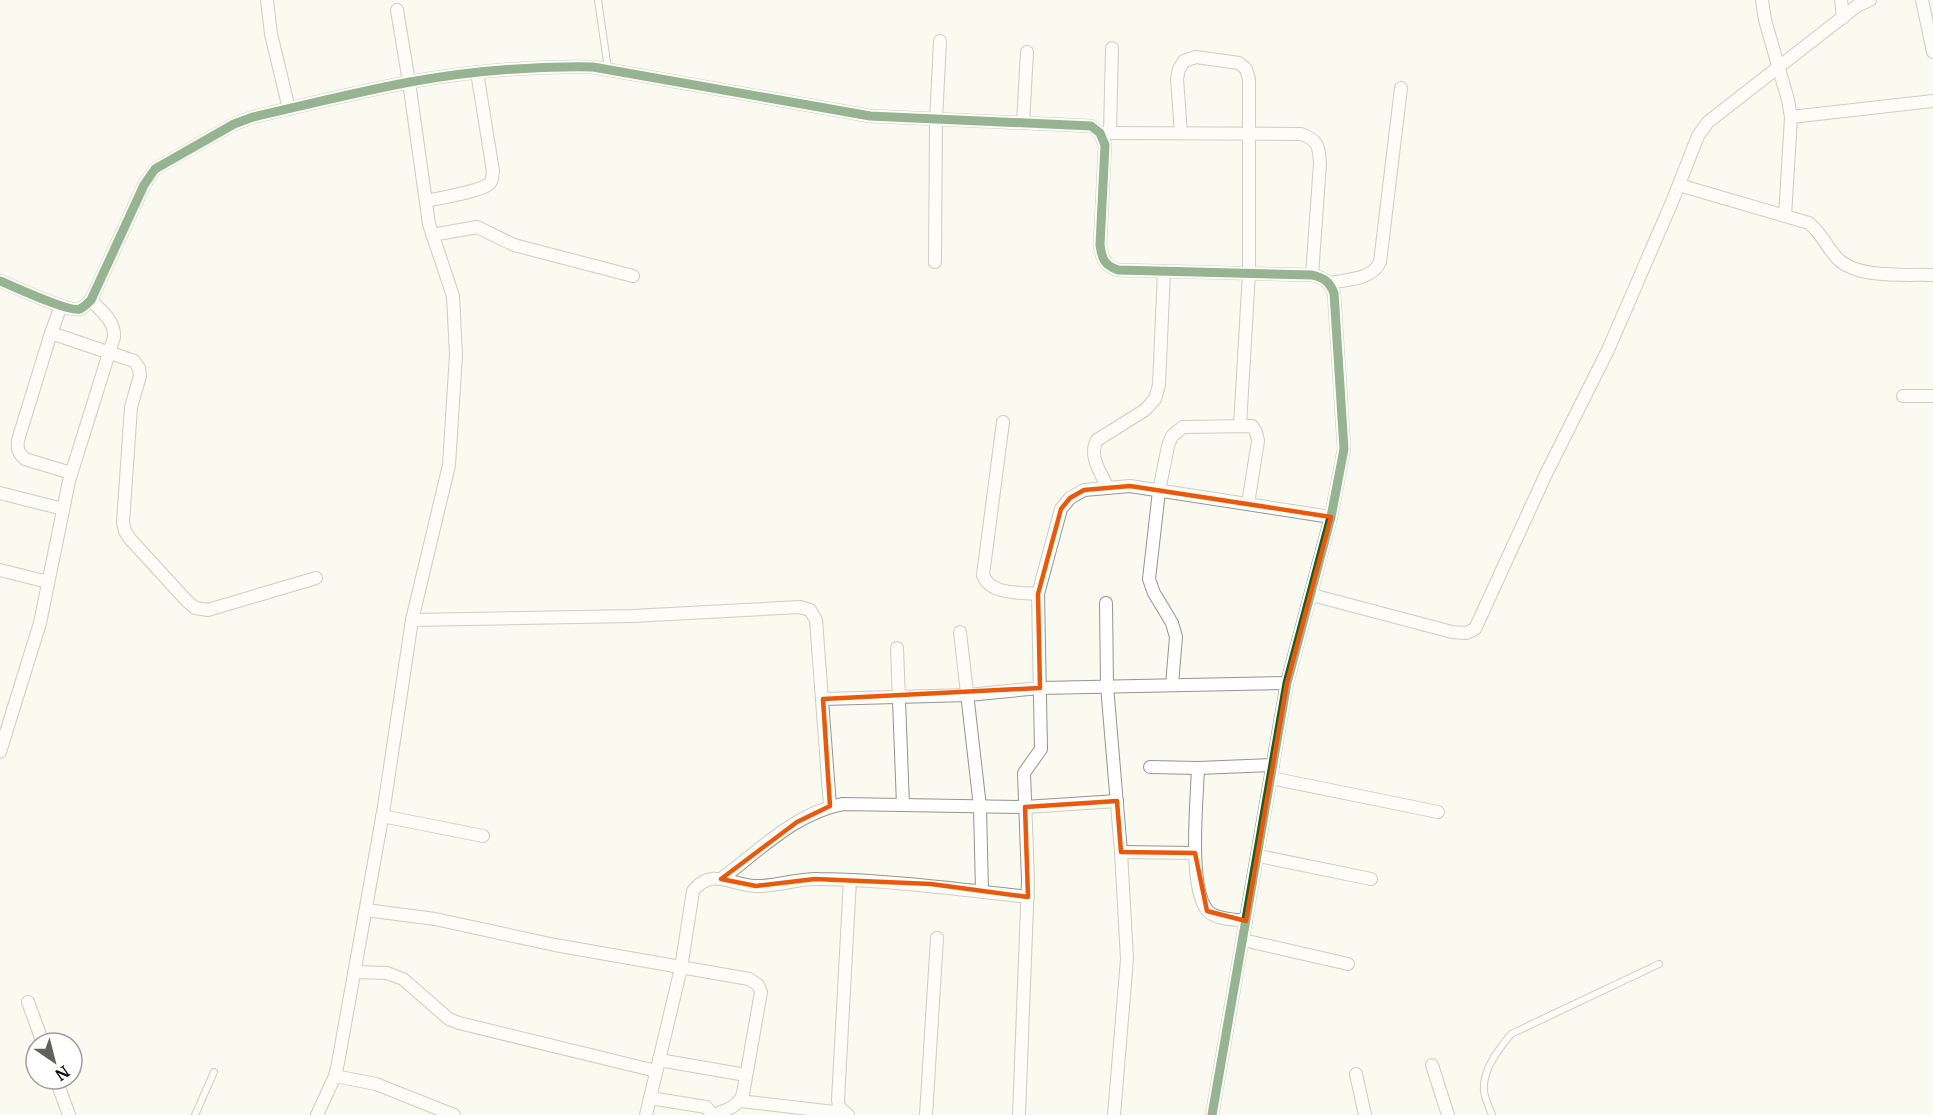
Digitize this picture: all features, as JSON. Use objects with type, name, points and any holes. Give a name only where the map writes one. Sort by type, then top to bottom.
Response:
[{"type":"street","points":[[267,0],[271,34],[289,109]]},
{"type":"street","points":[[1762,0],[1765,20],[1791,117],[1785,216]]},
{"type":"street","points":[[1841,0],[1843,18]]},
{"type":"street","points":[[1312,595],[1452,632],[1466,633],[1474,629],[1546,474],[1608,350],[1698,136],[1708,122],[1843,18],[1870,0]]},
{"type":"street","points":[[1922,0],[1933,52]]},
{"type":"street","points":[[317,1115],[335,1076],[382,816],[412,620],[450,465],[456,355],[453,296],[432,235],[397,10]]},
{"type":"street","points":[[935,262],[936,120],[940,41]]},
{"type":"street","points":[[1112,48],[1100,244],[1102,259],[1107,266],[1118,270],[1312,275],[1330,283],[1334,293],[1344,441],[1331,517],[1287,683],[1259,856],[1212,1115]]},
{"type":"street","points":[[1023,123],[1027,52]]},
{"type":"street","points":[[1180,133],[1177,79],[1184,61],[1196,57],[1239,63],[1246,69],[1249,79],[1249,273],[1240,425]]},
{"type":"street","points":[[0,281],[73,310],[81,309],[91,300],[144,185],[154,169],[234,124],[253,117],[409,82],[477,72],[576,67],[608,69],[870,116],[1091,126],[1105,133],[1301,134],[1313,138],[1319,149],[1312,275]]},
{"type":"street","points":[[426,201],[488,186],[492,180],[493,171],[477,72]]},
{"type":"street","points":[[1330,283],[1370,275],[1377,270],[1380,262],[1401,88]]},
{"type":"street","points":[[1791,117],[1933,101]]},
{"type":"street","points":[[1679,185],[1809,223],[1821,233],[1837,258],[1849,268],[1866,273],[1933,275]]},
{"type":"street","points":[[432,235],[477,227],[514,245],[633,276]]},
{"type":"street","points":[[1108,488],[1094,456],[1093,447],[1098,440],[1145,410],[1155,399],[1159,385],[1164,271]]},
{"type":"street","points":[[0,753],[40,623],[71,473],[114,338],[115,330],[110,321],[91,300]]},
{"type":"street","points":[[62,306],[51,333],[17,449],[19,455],[25,459],[71,473]]},
{"type":"street","points":[[51,333],[134,361],[139,368],[140,375],[131,406],[123,522],[130,539],[187,601],[195,608],[208,610],[316,578]]},
{"type":"street","points":[[1903,396],[1933,396]]},
{"type":"street","points":[[1003,422],[983,575],[986,584],[994,589],[1038,594]]},
{"type":"street","points":[[1172,686],[1176,637],[1172,623],[1154,593],[1149,579],[1159,491],[1172,435],[1183,427],[1251,426],[1256,432],[1258,441],[1248,504]]},
{"type":"street","points":[[1019,1115],[1028,897],[1024,773],[1041,749],[1038,594],[1061,509],[1070,498],[1084,490],[1130,486],[1331,517]]},
{"type":"street","points":[[0,493],[63,509]]},
{"type":"street","points":[[0,570],[48,582]]},
{"type":"street","points":[[1106,603],[1107,686],[1121,852],[1126,975],[1114,1115]]},
{"type":"street","points":[[412,620],[633,616],[800,607],[810,610],[816,620],[831,806]]},
{"type":"street","points":[[960,632],[980,807],[982,891]]},
{"type":"street","points":[[897,648],[903,805]]},
{"type":"street","points":[[823,699],[968,694],[1040,688],[1287,683]]},
{"type":"street","points":[[1150,767],[1273,765]]},
{"type":"street","points":[[1198,768],[1194,865],[1203,903],[1207,911],[1215,916],[1246,921]]},
{"type":"street","points":[[1271,778],[1438,812]]},
{"type":"street","points":[[721,879],[785,829],[831,806],[843,804],[1025,807],[1117,801]]},
{"type":"street","points":[[382,816],[483,836]]},
{"type":"street","points":[[1121,852],[1195,853]]},
{"type":"street","points":[[1259,856],[1371,879]]},
{"type":"street","points":[[646,1115],[681,968],[693,891],[700,882],[721,879],[756,886],[815,879],[850,880],[931,884],[1028,897]]},
{"type":"street","points":[[846,1114],[839,1107],[838,1100],[850,880]]},
{"type":"street","points":[[366,910],[435,919],[555,945],[749,980],[758,985],[761,992],[740,1101]]},
{"type":"street","points":[[927,1115],[937,938]]},
{"type":"street","points":[[1243,940],[1348,964]]},
{"type":"street","points":[[354,972],[395,975],[403,979],[449,1019],[459,1023],[658,1065],[746,1075]]},
{"type":"street","points":[[28,1002],[39,1031]]},
{"type":"street","points":[[1432,1065],[1448,1115]]},
{"type":"street","points":[[1356,1074],[1365,1115]]},
{"type":"street","points":[[335,1076],[376,1084],[454,1115]]},
{"type":"street","points":[[60,1091],[69,1115]]},
{"type":"street","points":[[650,1098],[706,1107],[714,1115],[740,1101],[846,1114]]},
{"type":"lane","points":[[598,0],[608,69]]},
{"type":"lane","points":[[1491,1115],[1484,1091],[1485,1075],[1499,1049],[1511,1034],[1659,964]]},
{"type":"lane","points":[[195,1115],[214,1072]]},
{"type":"highlighted area","points":[[1130,486],[1331,517],[1287,683],[1246,921],[1207,911],[1195,853],[1121,852],[1117,801],[1025,807],[1028,897],[931,884],[815,879],[756,886],[721,879],[797,822],[830,806],[823,699],[1040,688],[1038,594],[1061,509],[1070,498],[1084,490]]},
{"type":"cycle path","points":[[0,281],[65,307],[74,309],[83,307],[91,300],[144,185],[155,169],[234,124],[253,117],[433,78],[524,68],[570,67],[593,67],[870,116],[1091,126],[1100,133],[1105,145],[1100,245],[1103,258],[1110,266],[1118,270],[1312,275],[1326,281],[1334,293],[1344,449],[1331,517],[1287,683],[1212,1115]]}]
